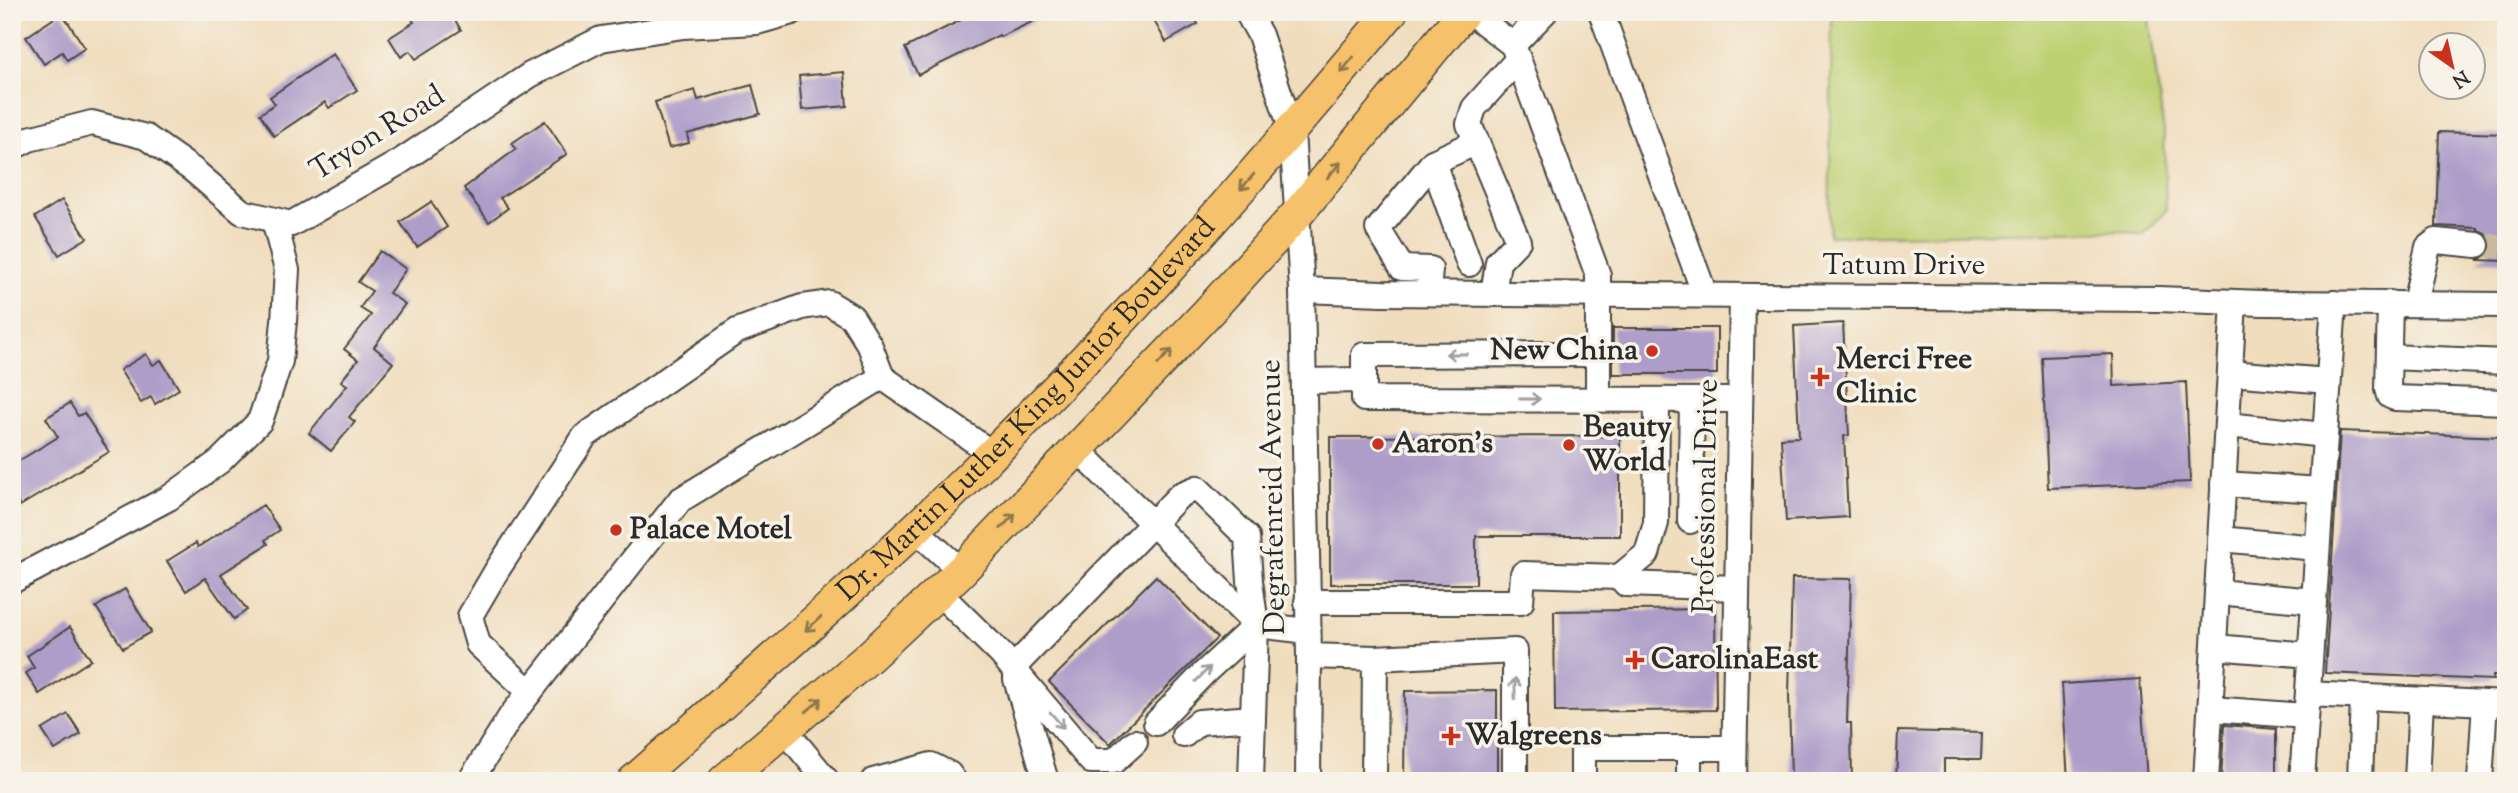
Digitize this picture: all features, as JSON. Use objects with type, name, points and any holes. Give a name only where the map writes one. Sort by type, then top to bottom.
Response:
[{"type":"main road","name":"Dr. Martin Luther King Junior Boulevard","points":[[634,781],[765,667],[915,529],[1065,381],[1203,233],[1391,12]]},
{"type":"main road","name":"Dr. Martin Luther King Junior Boulevard","points":[[724,781],[869,657],[961,571],[1208,312],[1298,213],[1398,96],[1464,12]]},
{"type":"street","name":"Tryon Road","points":[[12,148],[29,139],[92,123],[146,137],[192,170],[242,212],[291,225],[398,163],[530,75],[601,39],[682,26],[757,22],[792,12]]},
{"type":"street","name":"Degrafenreid Avenue","points":[[1247,12],[1260,35],[1292,131],[1302,290],[1309,656],[1308,781]]},
{"type":"street","points":[[1470,12],[1516,52],[1598,275],[1598,400]]},
{"type":"street","points":[[1493,294],[1499,262],[1518,241],[1469,124],[1474,108],[1545,12]]},
{"type":"street","points":[[1601,12],[1704,295]]},
{"type":"street","points":[[1477,142],[1433,162],[1378,229],[1402,268],[1429,281],[1469,264],[1499,262]]},
{"type":"street","points":[[1433,162],[1469,264]]},
{"type":"street","points":[[12,581],[169,498],[220,461],[260,421],[280,361],[284,321],[287,271],[274,220]]},
{"type":"street","points":[[2416,303],[2428,247],[2436,241],[2477,245]]},
{"type":"street","name":"Tatum Drive","points":[[1302,290],[1429,281],[1493,294],[2158,299],[2506,306]]},
{"type":"street","name":"Professional Drive","points":[[1734,781],[1742,296]]},
{"type":"street","points":[[2206,781],[2234,302]]},
{"type":"street","points":[[530,692],[478,644],[470,617],[497,570],[584,436],[737,331],[802,307],[829,303],[852,317],[870,346],[882,377],[993,454]]},
{"type":"street","points":[[2302,781],[2334,303]]},
{"type":"street","points":[[2390,303],[2390,396],[2506,402]]},
{"type":"street","points":[[1597,354],[1364,355],[1364,399],[1741,400]]},
{"type":"street","points":[[2389,357],[2506,362]]},
{"type":"street","points":[[2230,373],[2328,381]]},
{"type":"street","points":[[470,781],[511,716],[680,500],[882,377]]},
{"type":"street","points":[[1304,381],[1364,380]]},
{"type":"street","points":[[1307,602],[1521,603],[1523,574],[1619,577],[1647,554],[1656,523],[1657,400]]},
{"type":"street","points":[[1690,521],[1692,400]]},
{"type":"street","points":[[2227,425],[2325,435]]},
{"type":"street","points":[[1077,449],[1256,625],[1308,631]]},
{"type":"street","points":[[2223,484],[2321,490]]},
{"type":"street","points":[[1013,668],[1180,495],[1196,488],[1247,537],[1256,625],[1251,781]]},
{"type":"street","points":[[915,529],[961,571]]},
{"type":"street","points":[[2220,539],[2318,548]]},
{"type":"street","points":[[1619,577],[1626,584],[1737,588]]},
{"type":"street","points":[[938,592],[1013,668],[1091,761],[1114,761],[1135,742]]},
{"type":"street","points":[[2217,592],[2314,601]]},
{"type":"street","points":[[1156,723],[1204,673],[1256,625]]},
{"type":"street","points":[[2214,647],[2311,655]]},
{"type":"street","points":[[1309,656],[1375,657],[1516,651],[1515,781]]},
{"type":"street","points":[[1374,781],[1375,657]]},
{"type":"street","points":[[1013,668],[1046,781]]},
{"type":"street","points":[[2211,709],[2307,705],[2364,697],[2496,704],[2480,781]]},
{"type":"street","points":[[2360,781],[2364,697]]},
{"type":"street","points":[[2417,781],[2421,700]]},
{"type":"street","points":[[1184,735],[1199,722],[1253,718]]},
{"type":"street","points":[[785,730],[827,781]]},
{"type":"street","points":[[1583,781],[1583,748],[1734,748]]},
{"type":"street","points":[[1689,748],[1689,781]]},
{"type":"street","points":[[873,781],[931,765],[949,774],[954,781]]},
{"type":"green space","points":[[1832,12],[2148,12],[2164,133],[2166,211],[2143,235],[2121,231],[1829,236]]},
{"type":"building","points":[[407,12],[450,12],[461,30],[416,59],[410,51],[401,57],[389,38],[414,22]]},
{"type":"building","points":[[977,12],[1053,12],[918,75],[905,48]]},
{"type":"building","points":[[1149,12],[1191,12],[1198,24],[1166,42]]},
{"type":"building","points":[[62,13],[85,48],[67,60],[62,52],[44,64],[26,37]]},
{"type":"building","points":[[333,54],[357,90],[329,108],[325,102],[274,136],[260,114],[275,104],[270,97]]},
{"type":"building","points":[[844,72],[847,106],[802,110],[799,76]]},
{"type":"building","points":[[752,85],[760,114],[687,134],[689,143],[669,148],[655,102],[695,90],[698,100]]},
{"type":"building","points":[[545,121],[567,154],[500,198],[508,208],[489,222],[464,188],[516,149],[512,143]]},
{"type":"building","points":[[2439,132],[2506,134],[2506,261],[2477,260],[2489,254],[2492,246],[2490,238],[2478,228],[2436,226]]},
{"type":"building","points":[[62,200],[87,238],[59,255],[35,217]]},
{"type":"building","points":[[431,202],[447,227],[417,247],[400,222]]},
{"type":"building","points":[[380,251],[406,269],[389,293],[405,304],[374,347],[393,363],[349,417],[355,422],[331,451],[309,433],[347,385],[341,381],[358,360],[344,349],[371,315],[360,308],[372,291],[358,282]]},
{"type":"building","points":[[1843,323],[1849,435],[1844,436],[1848,517],[1786,521],[1781,438],[1799,437],[1794,326]]},
{"type":"building","points":[[1613,328],[1717,328],[1717,374],[1613,374]]},
{"type":"building","points":[[146,354],[153,365],[161,360],[179,389],[155,404],[151,397],[141,403],[120,370]]},
{"type":"building","points":[[2113,354],[2114,386],[2186,382],[2190,482],[2048,488],[2042,357]]},
{"type":"building","points":[[70,403],[78,416],[84,413],[109,452],[20,506],[12,493],[12,465],[58,437],[46,418]]},
{"type":"building","points":[[2340,431],[2506,437],[2506,676],[2493,676],[2493,680],[2325,673]]},
{"type":"building","points":[[1620,436],[1620,536],[1476,536],[1476,584],[1330,584],[1330,437]]},
{"type":"building","points":[[263,505],[280,530],[265,540],[268,544],[221,574],[247,610],[234,619],[205,578],[186,591],[167,561],[196,543],[198,547]]},
{"type":"building","points":[[1156,576],[1217,638],[1110,744],[1049,682]]},
{"type":"building","points":[[1792,578],[1851,579],[1847,723],[1851,723],[1852,781],[1791,781],[1789,694]]},
{"type":"building","points":[[125,589],[151,632],[123,648],[96,607]]},
{"type":"building","name":"CarolinaEast","points":[[1715,609],[1716,710],[1555,712],[1554,611]]},
{"type":"building","points":[[70,627],[91,660],[39,694],[26,673],[34,668],[27,656]]},
{"type":"building","points":[[2140,679],[2147,781],[2068,781],[2062,684]]},
{"type":"building","name":"Walgreens","points":[[1497,690],[1497,781],[1404,781],[1405,691]]},
{"type":"building","points":[[68,714],[81,734],[55,750],[42,730]]},
{"type":"building","points":[[2224,725],[2276,729],[2276,781],[2221,781]]},
{"type":"building","points":[[1898,731],[1982,733],[1981,759],[1944,759],[1944,781],[1896,781]]},
{"type":"tunnel","points":[[2477,245],[2506,247]]},
{"type":"place","name":"New China","points":[[1652,351]]},
{"type":"place","name":"Merci Free Clinic","points":[[1820,377]]},
{"type":"place","name":"Aaron's","points":[[1378,444]]},
{"type":"place","name":"Beauty World","points":[[1569,445]]},
{"type":"place","name":"Palace Motel","points":[[616,530]]},
{"type":"place","name":"CarolinaEast","points":[[1635,660]]},
{"type":"place","name":"Walgreens","points":[[1451,736]]}]
